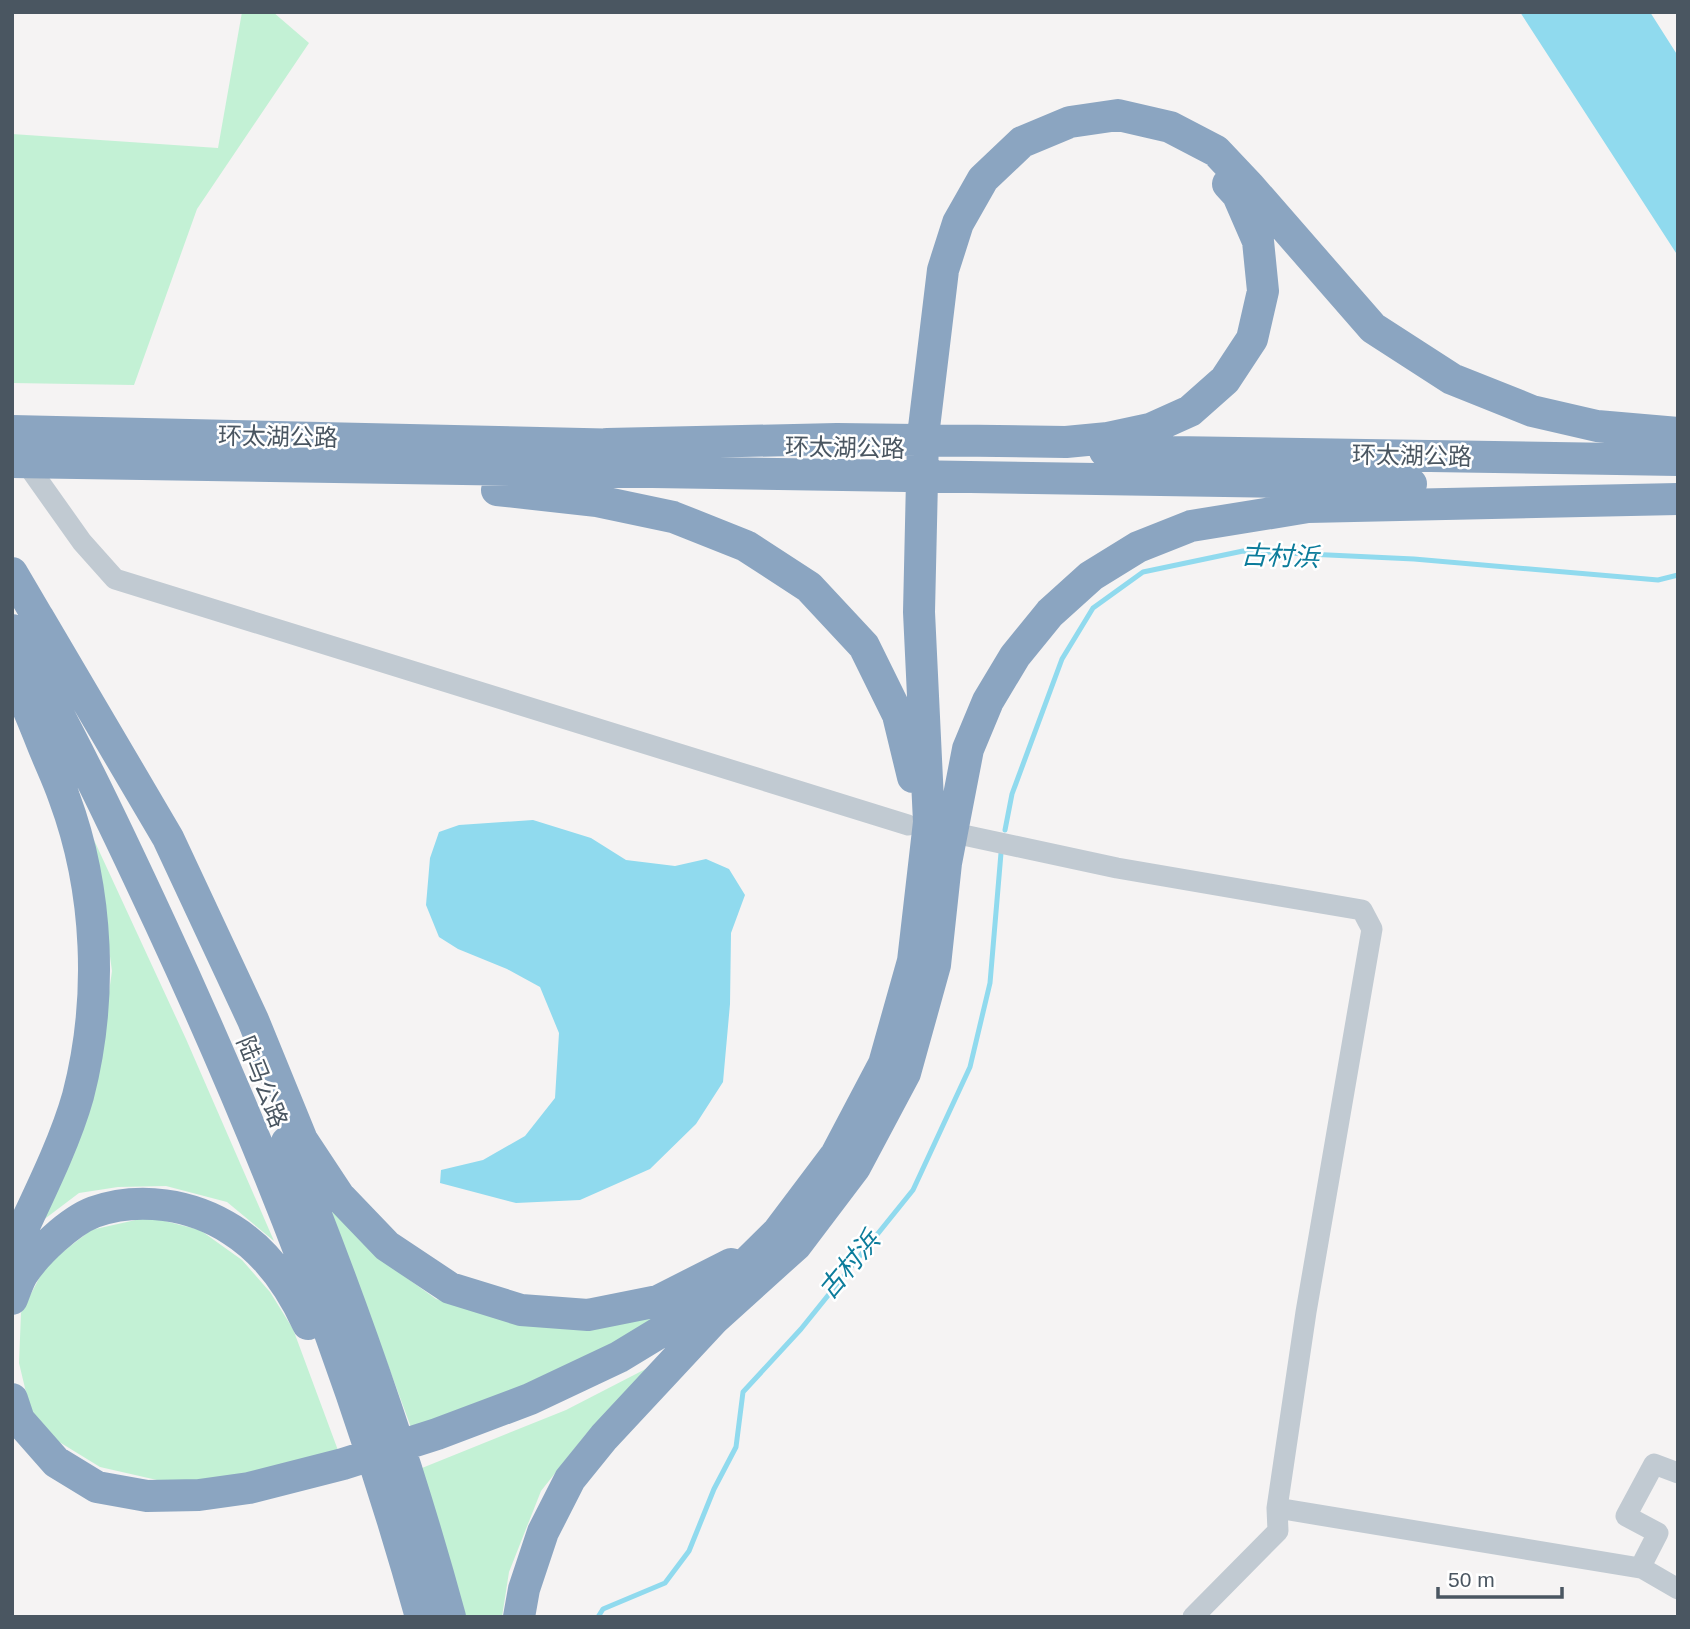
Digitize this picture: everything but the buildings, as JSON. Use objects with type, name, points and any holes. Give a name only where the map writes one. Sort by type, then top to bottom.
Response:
[{"type":"highway","points":[[519,1617],[524,1589],[543,1532],[570,1479],[604,1437],[714,1319],[796,1245],[855,1167],[905,1073],[935,965],[935,862],[943,845],[931,714],[933,612],[938,423],[956,273],[971,229],[995,177],[1022,142],[1070,122],[1118,115],[1170,127],[1216,151],[1373,328],[1452,379],[1532,411],[1597,426],[1678,433]]},
{"type":"highway","points":[[607,444],[837,439],[1066,442],[1108,438],[1150,429],[1190,411],[1225,380],[1252,339],[1263,291],[1258,241],[1238,195],[1207,162],[1165,139],[1118,129],[1073,135],[1029,153],[995,177]]},
{"type":"highway","name":"环太湖公路","points":[[12,431],[477,467],[1271,481],[1669,496]]},
{"type":"highway","name":"环太湖公路","points":[[477,467],[607,444],[1665,459]]},
{"type":"highway","points":[[12,462],[477,467],[519,491],[597,501],[673,517],[746,546],[810,587],[864,646],[898,715],[915,787],[920,842],[935,862]]},
{"type":"highway","points":[[12,1433],[47,1473],[92,1500],[200,1509],[251,1502],[347,1477],[442,1447],[535,1412],[703,1306],[778,1232],[836,1155],[884,1064],[913,961],[935,862],[968,750],[988,701],[1015,656],[1050,613],[1091,576],[1138,547],[1191,526],[1308,507],[1669,496]]},
{"type":"highway","name":"陆马公路","points":[[12,573],[40,678],[129,856],[213,1037],[288,1222],[357,1409],[421,1617]]},
{"type":"highway","points":[[25,624],[168,838],[253,1020],[302,1140],[339,1196],[387,1246],[450,1288],[521,1310],[588,1315],[658,1301],[721,1271],[778,1232]]},
{"type":"highway","name":"陆马公路","points":[[25,624],[65,665],[155,844],[239,1026],[315,1212],[384,1400],[450,1617]]},
{"type":"highway","points":[[12,675],[65,799],[82,859],[88,894],[95,978],[89,1039],[78,1097],[57,1152],[12,1252]]},
{"type":"highway","points":[[12,1299],[22,1275],[52,1238],[93,1213],[143,1203],[192,1209],[233,1230],[268,1260],[296,1298],[316,1342],[342,1414],[406,1617]]},
{"type":"highway","points":[[577,1384],[625,1369],[714,1319]]},
{"type":"highway","points":[[12,1399],[19,1420],[56,1462],[97,1486],[147,1503]]},
{"type":"street","points":[[12,443],[82,542],[115,579],[908,825]]},
{"type":"street","points":[[968,836],[1117,868],[1362,910],[1372,929],[1306,1311],[1277,1508],[1278,1531],[1193,1617]]},
{"type":"street","points":[[1640,1567],[1658,1532],[1626,1516],[1654,1464],[1678,1473]]},
{"type":"street","points":[[1277,1508],[1640,1567],[1678,1589]]},
{"type":"green space","points":[[242,12],[273,12],[309,43],[197,209],[134,385],[12,383],[12,134],[218,148]]},
{"type":"green space","points":[[94,840],[186,1039],[274,1241],[227,1202],[166,1186],[118,1187],[79,1193],[38,1224],[100,1056],[112,971]]},
{"type":"green space","points":[[326,1197],[375,1255],[436,1299],[511,1321],[682,1304],[560,1373],[412,1430]]},
{"type":"green space","points":[[149,1217],[200,1230],[242,1260],[270,1292],[293,1329],[339,1453],[226,1480],[157,1480],[100,1467],[56,1440],[30,1409],[19,1363],[21,1313],[46,1265],[91,1230]]},
{"type":"green space","points":[[665,1359],[586,1434],[541,1491],[509,1572],[502,1617],[462,1617],[422,1479],[422,1468],[566,1410]]},
{"type":"water","points":[[1520,12],[1650,12],[1678,56],[1678,256]]},
{"type":"water","points":[[533,820],[591,838],[626,860],[675,866],[706,859],[729,869],[745,895],[731,933],[730,1004],[723,1082],[696,1124],[650,1169],[580,1200],[516,1203],[440,1183],[441,1170],[483,1160],[525,1136],[555,1098],[559,1033],[540,987],[507,969],[458,949],[439,937],[426,905],[430,858],[439,832],[459,825]]},
{"type":"waterway","name":"古村浜","points":[[1005,830],[1012,794],[1062,659],[1093,608],[1143,572],[1243,551],[1414,559],[1658,580],[1678,575]]},
{"type":"waterway","name":"古村浜","points":[[598,1617],[603,1609],[665,1583],[689,1551],[714,1489],[736,1447],[743,1392],[801,1329],[913,1190],[970,1067],[990,983],[1001,853]]}]
